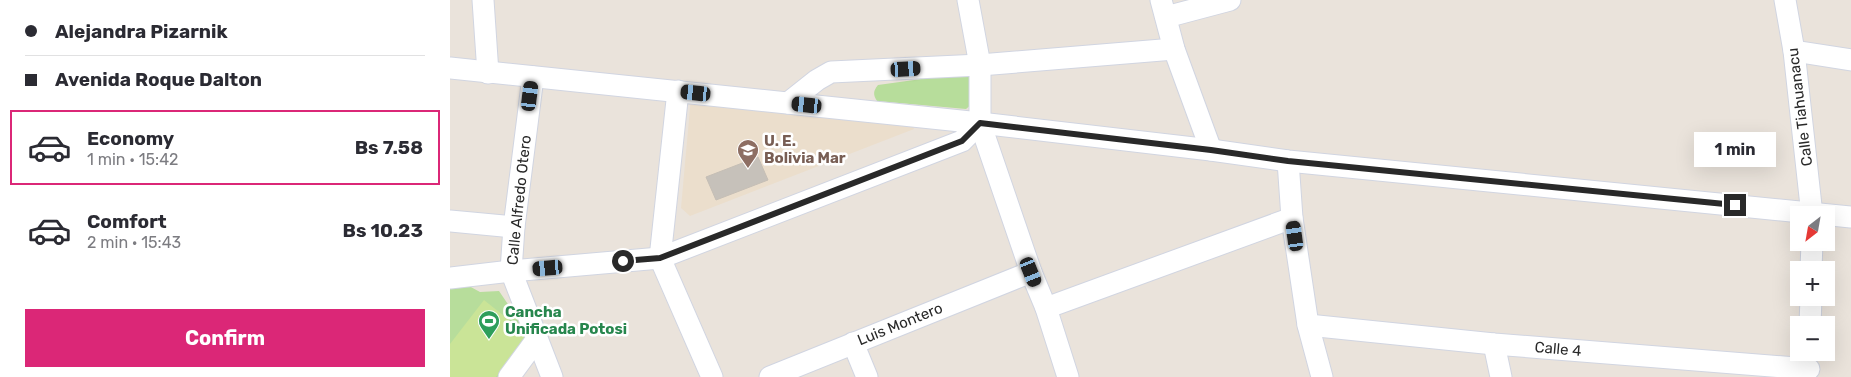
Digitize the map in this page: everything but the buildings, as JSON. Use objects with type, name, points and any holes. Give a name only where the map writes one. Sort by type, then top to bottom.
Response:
[{"type":"street","points":[[483,0],[488,73]]},
{"type":"street","points":[[968,0],[980,65],[980,123],[1031,272],[1046,308],[1068,377]]},
{"type":"street","points":[[1211,150],[1174,49],[1163,8],[1230,0]]},
{"type":"street","name":"Calle Tiahuanacu","points":[[1785,0],[1794,51],[1811,206]]},
{"type":"street","points":[[788,103],[817,80],[831,72],[980,65],[1174,49]]},
{"type":"street","points":[[1794,51],[1851,60]]},
{"type":"street","points":[[450,68],[980,123],[1288,161],[1790,212]]},
{"type":"street","name":"Calle Alfredo Otero","points":[[533,77],[510,270],[552,377]]},
{"type":"street","points":[[678,92],[660,258],[712,377]]},
{"type":"street","points":[[450,278],[510,270],[660,258],[962,141],[980,123]]},
{"type":"street","points":[[1288,161],[1292,218],[1308,325],[1322,377]]},
{"type":"street","points":[[1835,216],[1851,217]]},
{"type":"street","points":[[1046,308],[1292,218]]},
{"type":"street","points":[[450,221],[514,227]]},
{"type":"street","name":"Luis Montero","points":[[770,377],[1031,272]]},
{"type":"street","name":"Calle 4","points":[[1308,325],[1494,344],[1809,366]]},
{"type":"street","points":[[509,377],[537,339]]},
{"type":"street","points":[[853,343],[867,377]]},
{"type":"street","points":[[1494,344],[1501,377]]},
{"type":"shaded area","name":"U. E. Bolivia Mar","points":[[691,97],[913,125],[914,129],[690,216],[681,208]]},
{"type":"green space","points":[[965,73],[969,77],[972,104],[966,109],[877,101],[874,95],[878,85]]},
{"type":"green space","name":"Cancha Unificada Potosi","points":[[456,279],[480,292],[499,291],[531,338],[501,377],[450,377],[450,280]]},
{"type":"green space","name":"Cancha Unificada Potosi","points":[[484,300],[529,336],[496,377],[450,377],[450,344]]},
{"type":"place","name":"U. E. Bolivia Mar","points":[[748,169]]},
{"type":"place","name":"Cancha Unificada Potosi","points":[[489,340]]},
{"type":"route","points":[[623,261],[660,258],[962,141],[980,123],[1288,161],[1735,205]]}]
